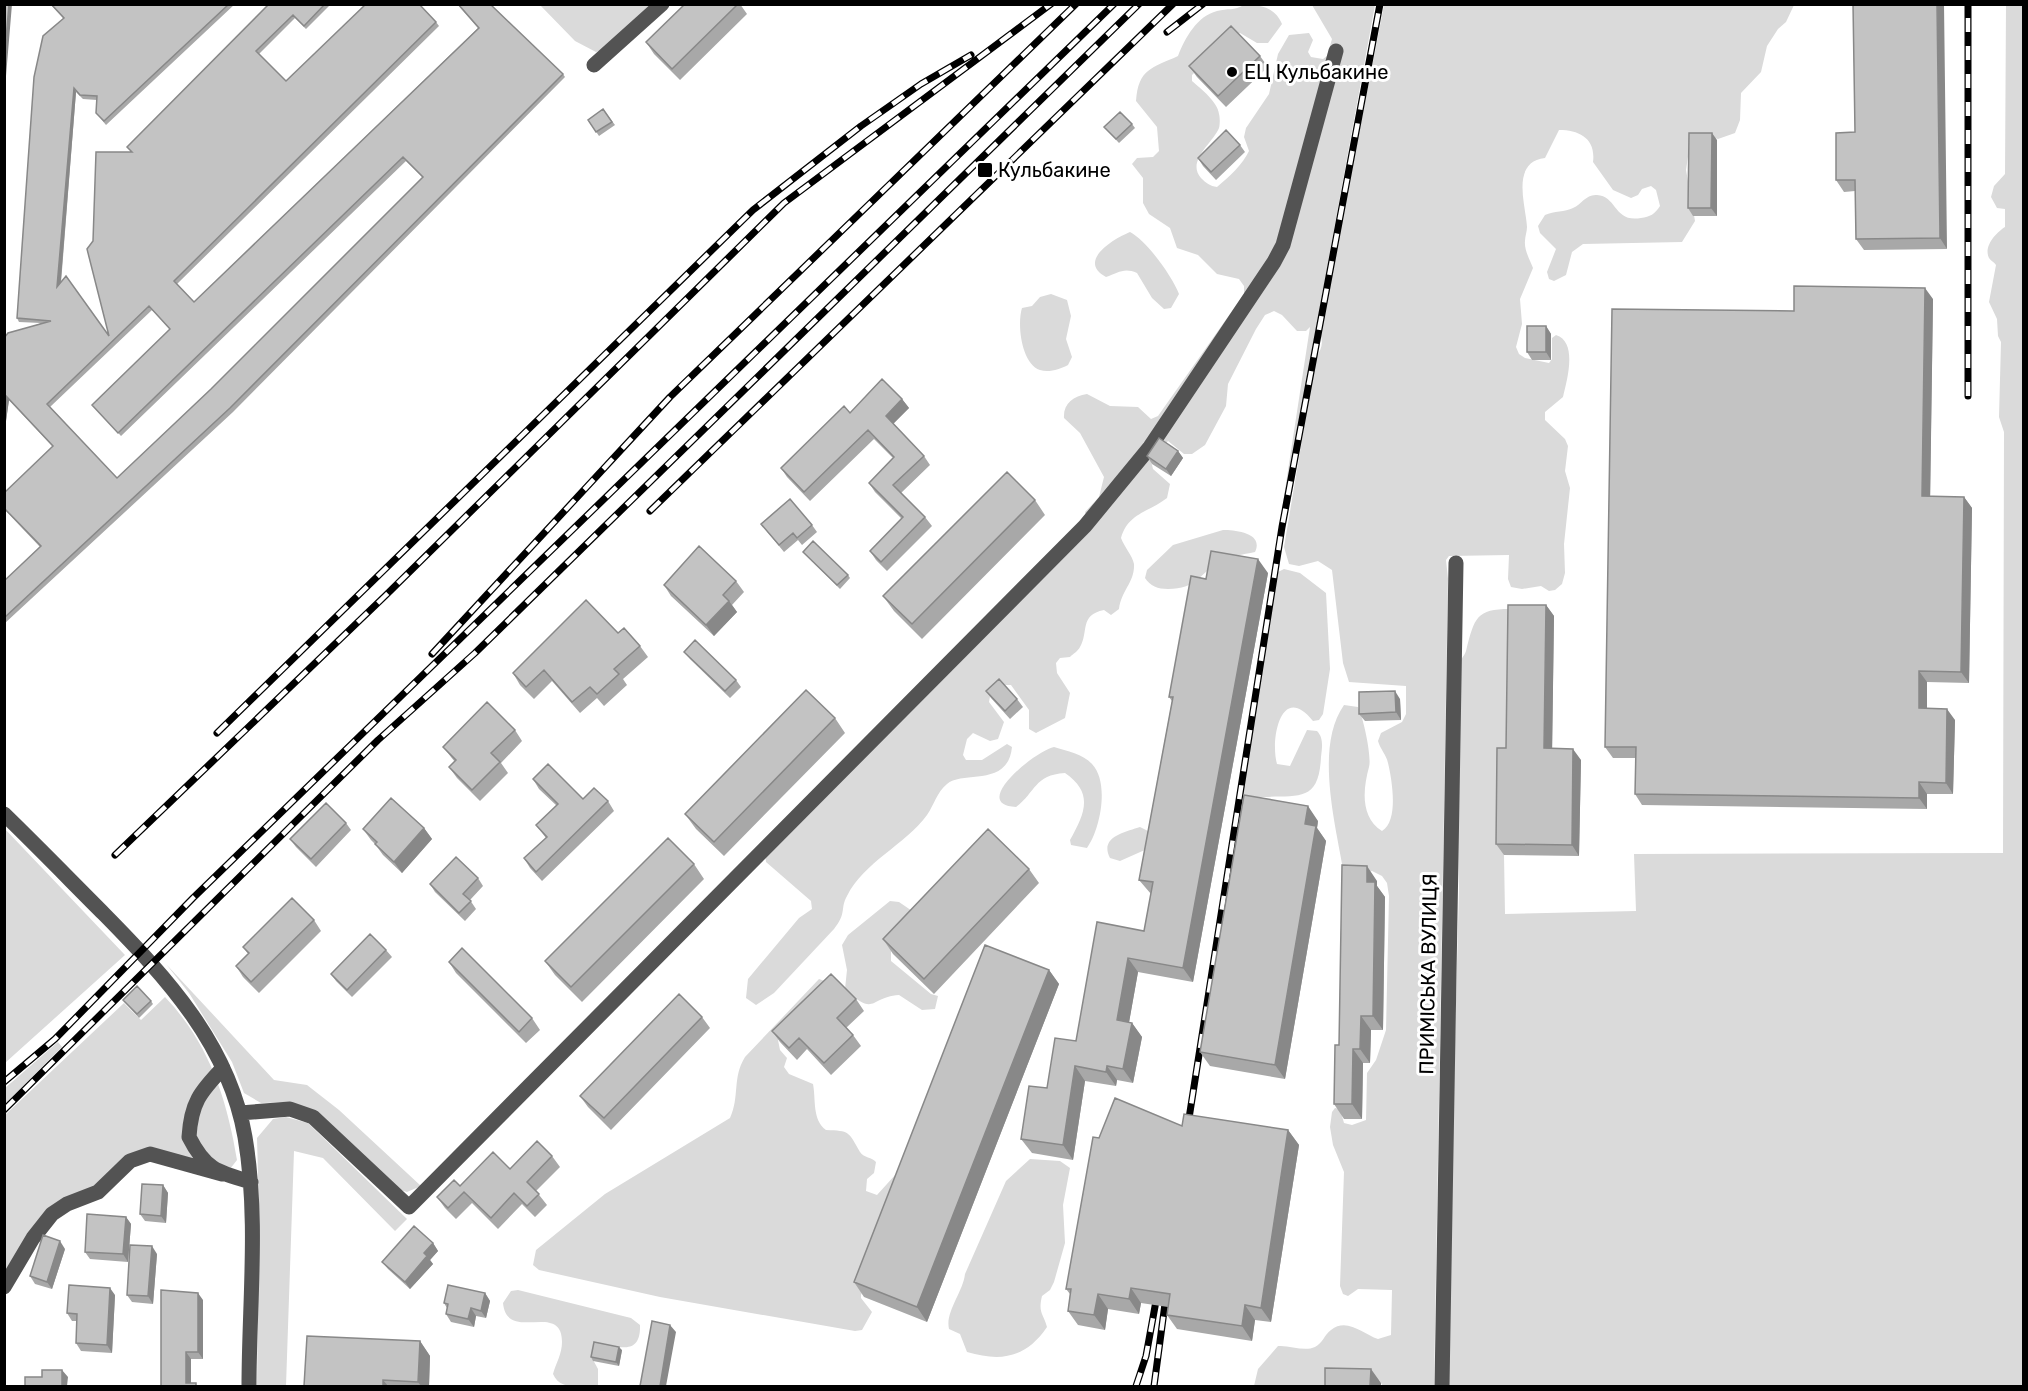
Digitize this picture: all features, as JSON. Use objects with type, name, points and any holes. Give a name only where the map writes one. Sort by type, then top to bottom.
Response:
[{"type":"street","points":[[594,65],[662,4]]},
{"type":"street","points":[[240,1113],[290,1109],[313,1118],[409,1207],[1085,526],[1150,447],[1235,324],[1283,245],[1336,51]]},
{"type":"street","name":"ПРИМІСЬКА ВУЛИЦЯ","points":[[1442,1386],[1456,562]]},
{"type":"street","points":[[4,814],[153,965],[180,996],[198,1021],[224,1068],[240,1113],[251,1182],[249,1386]]},
{"type":"street","points":[[222,1174],[199,1157],[189,1137],[194,1103],[203,1089],[224,1068]]},
{"type":"street","points":[[4,1287],[33,1238],[52,1214],[66,1204],[98,1192],[130,1161],[150,1154],[251,1182]]},
{"type":"shaded area","points":[[540,5],[655,5],[604,49],[596,52],[575,41]]},
{"type":"shaded area","points":[[1244,5],[1267,8],[1276,14],[1282,24],[1268,43],[1257,43],[1240,33],[1231,37],[1192,75],[1192,81],[1218,109],[1219,128],[1202,152],[1197,165],[1197,172],[1201,178],[1217,187],[1231,175],[1249,151],[1244,137],[1246,128],[1269,94],[1278,54],[1289,35],[1309,33],[1313,40],[1308,52],[1311,57],[1323,59],[1327,56],[1332,39],[1312,5],[1375,5],[1277,542],[1310,327],[1306,331],[1297,331],[1282,315],[1274,311],[1265,315],[1256,329],[1228,384],[1226,406],[1205,445],[1192,454],[1184,454],[1168,441],[1151,461],[1153,469],[1170,484],[1167,498],[1134,518],[1124,530],[1121,538],[1133,561],[1134,570],[1119,609],[1111,615],[1104,610],[1091,616],[1079,648],[1070,657],[1060,658],[1056,663],[1057,673],[1070,693],[1065,718],[1036,733],[1029,729],[1029,710],[1011,685],[1000,685],[991,691],[989,702],[1004,722],[998,739],[990,741],[973,733],[967,739],[963,755],[966,760],[982,760],[1007,744],[1012,747],[1009,760],[994,773],[954,780],[947,784],[918,826],[874,863],[854,884],[845,900],[841,919],[834,929],[774,993],[756,1005],[746,998],[748,979],[799,918],[812,909],[811,901],[766,862],[765,854],[1087,518],[1085,512],[1099,497],[1104,477],[1080,433],[1064,418],[1067,405],[1073,399],[1087,394],[1110,406],[1138,407],[1151,419],[1158,416],[1244,294],[1244,286],[1239,279],[1217,274],[1198,255],[1177,248],[1170,228],[1149,214],[1143,203],[1143,178],[1132,164],[1137,158],[1153,157],[1159,151],[1157,127],[1136,101],[1137,90],[1143,76],[1154,67],[1178,56],[1188,35],[1203,18],[1217,11]]},
{"type":"shaded area","points":[[1384,5],[1794,5],[1786,22],[1778,29],[1767,46],[1761,72],[1741,93],[1740,120],[1735,133],[1718,139],[1705,135],[1690,143],[1686,170],[1695,221],[1682,242],[1583,244],[1572,252],[1566,275],[1554,281],[1549,279],[1547,272],[1556,249],[1540,233],[1538,226],[1545,215],[1573,208],[1593,195],[1604,196],[1620,213],[1632,218],[1650,216],[1660,206],[1656,190],[1651,186],[1642,189],[1638,195],[1631,198],[1613,190],[1593,162],[1592,147],[1589,142],[1580,134],[1567,130],[1559,130],[1545,158],[1534,161],[1527,168],[1522,186],[1527,227],[1525,244],[1533,268],[1520,299],[1522,324],[1516,347],[1519,354],[1525,358],[1549,363],[1552,359],[1552,338],[1556,335],[1563,339],[1569,353],[1563,397],[1545,412],[1545,420],[1565,439],[1568,446],[1565,471],[1570,488],[1564,544],[1565,573],[1562,584],[1555,590],[1549,591],[1541,586],[1522,589],[1511,587],[1508,579],[1509,555],[1449,556],[1446,560],[1448,579],[1434,1386],[1383,1386],[1379,1380],[1338,1380],[1331,1386],[1254,1386],[1258,1369],[1278,1346],[1306,1349],[1315,1347],[1331,1330],[1343,1325],[1378,1339],[1391,1335],[1392,1290],[1358,1289],[1348,1296],[1343,1294],[1340,1286],[1344,1172],[1333,1145],[1330,1127],[1332,1112],[1335,1108],[1340,1109],[1344,1123],[1352,1125],[1366,1120],[1367,1073],[1376,1060],[1386,1030],[1389,896],[1387,883],[1382,876],[1372,871],[1361,874],[1343,869],[1332,807],[1329,763],[1330,741],[1335,722],[1344,705],[1358,707],[1370,762],[1365,784],[1365,802],[1370,818],[1382,831],[1391,819],[1393,800],[1388,763],[1378,741],[1381,733],[1402,722],[1406,714],[1406,686],[1349,682],[1343,663],[1332,570],[1318,561],[1299,566],[1289,564],[1284,547],[1316,357],[1321,346],[1320,334]]},
{"type":"shaded area","points":[[2006,5],[2023,5],[2023,1386],[1446,1386],[1459,888],[1456,669],[1466,651],[1475,622],[1480,616],[1493,610],[1516,609],[1504,855],[1505,914],[1636,911],[1634,854],[2003,853],[2004,432],[1999,417],[2001,342],[1998,336],[1997,319],[1989,302],[1996,265],[1989,258],[1988,249],[1998,232],[2005,227],[2005,209],[1997,208],[1991,197],[1994,186],[2005,174]]},
{"type":"shaded area","points":[[1130,232],[1151,251],[1176,287],[1179,294],[1171,308],[1164,309],[1152,298],[1137,273],[1125,271],[1106,277],[1098,271],[1095,264],[1096,257],[1116,239]]},
{"type":"shaded area","points":[[1051,294],[1067,300],[1071,316],[1066,339],[1072,357],[1068,365],[1043,371],[1028,360],[1020,333],[1020,323],[1022,308],[1032,306],[1040,297]]},
{"type":"shaded area","points":[[1223,530],[1241,532],[1252,537],[1257,546],[1255,552],[1223,560],[1185,587],[1161,588],[1152,585],[1145,578],[1147,570],[1173,545]]},
{"type":"shaded area","points":[[1284,569],[1300,573],[1326,593],[1330,669],[1323,714],[1319,720],[1313,721],[1302,710],[1293,707],[1286,711],[1277,729],[1275,754],[1277,764],[1290,766],[1307,730],[1317,731],[1322,743],[1319,772],[1316,782],[1304,794],[1245,800],[1241,795],[1275,578],[1278,572]]},
{"type":"shaded area","points":[[1054,747],[1074,753],[1092,764],[1101,783],[1099,819],[1087,848],[1071,845],[1070,840],[1080,821],[1084,804],[1080,788],[1065,773],[1055,774],[1041,781],[1016,807],[1003,804],[999,797],[1002,788],[1021,767]]},
{"type":"shaded area","points":[[1140,827],[1148,831],[1147,849],[1120,861],[1110,858],[1108,845],[1111,840],[1121,833]]},
{"type":"shaded area","points":[[4,828],[125,955],[5,1063],[4,1063]]},
{"type":"shaded area","points":[[890,901],[899,902],[918,915],[891,950],[891,961],[931,994],[938,996],[935,1009],[922,1010],[899,995],[868,1004],[855,998],[845,989],[847,970],[842,945],[848,935]]},
{"type":"shaded area","points":[[166,964],[274,1080],[307,1085],[339,1110],[421,1186],[407,1192],[397,1189],[317,1113],[291,1102],[261,1103],[244,1093],[232,1062],[189,993]]},
{"type":"shaded area","points":[[819,979],[830,983],[829,992],[778,1040],[780,1050],[787,1058],[784,1067],[789,1074],[813,1084],[815,1109],[822,1126],[826,1130],[848,1134],[862,1154],[876,1162],[874,1173],[867,1179],[866,1191],[877,1195],[896,1174],[908,1179],[861,1295],[872,1312],[862,1330],[855,1331],[660,1297],[539,1270],[533,1265],[536,1250],[605,1194],[730,1118],[735,1102],[739,1072],[745,1057]]},
{"type":"shaded area","points":[[165,997],[193,1033],[214,1073],[228,1115],[237,1160],[230,1169],[149,1149],[96,1189],[64,1201],[5,1278],[5,1115],[124,1003],[141,1020]]},
{"type":"shaded area","points":[[58,1042],[62,1047],[5,1104],[5,1088]]},
{"type":"shaded area","points":[[286,1117],[308,1123],[407,1219],[395,1231],[323,1158],[294,1151],[286,1386],[257,1386],[259,1211],[257,1138],[273,1119]]},
{"type":"shaded area","points":[[1030,1159],[1060,1161],[1070,1168],[1063,1205],[1065,1243],[1054,1282],[1050,1290],[1042,1296],[1041,1302],[1041,1310],[1047,1327],[1030,1345],[1012,1355],[991,1357],[967,1352],[960,1334],[949,1329],[948,1322],[952,1309],[1006,1181]]},
{"type":"shaded area","points":[[518,1290],[631,1318],[640,1325],[637,1341],[627,1347],[597,1343],[591,1356],[598,1369],[598,1386],[572,1386],[561,1383],[553,1374],[562,1346],[560,1330],[553,1324],[523,1322],[507,1315],[503,1303],[511,1291]]},
{"type":"building","points":[[4,4],[9,4],[4,63]]},
{"type":"building","points":[[51,4],[229,4],[104,121],[96,113],[97,96],[80,95],[74,88],[57,287],[66,276],[109,336],[87,249],[93,241],[96,152],[132,152],[127,147],[269,4],[325,4],[304,26],[293,15],[256,51],[286,81],[366,4],[419,4],[436,22],[174,281],[194,302],[479,28],[458,4],[490,4],[563,74],[230,408],[4,618],[4,581],[41,546],[4,508],[4,493],[53,446],[6,396],[4,410],[4,338],[8,333],[51,321],[17,318],[34,77],[43,36],[64,18]],"holes":[[[403,157],[423,177],[211,389],[117,478],[47,404],[149,306],[170,329],[92,405],[118,433]]]},
{"type":"building","points":[[685,4],[738,4],[672,69],[646,42]]},
{"type":"building","points":[[1853,4],[1937,4],[1940,238],[1856,239],[1855,180],[1836,180],[1836,133],[1855,132]]},
{"type":"building","name":"ЕЦ Кульбакине","points":[[1231,26],[1260,56],[1218,96],[1189,66]]},
{"type":"building","points":[[603,109],[612,122],[596,132],[588,120]]},
{"type":"building","points":[[1120,112],[1132,124],[1116,139],[1104,127]]},
{"type":"building","points":[[1226,130],[1240,145],[1211,172],[1198,158]]},
{"type":"building","points":[[1689,133],[1712,133],[1711,208],[1688,208]]},
{"type":"building","points":[[1794,286],[1925,288],[1922,496],[1964,497],[1961,672],[1919,671],[1919,708],[1947,709],[1946,783],[1919,782],[1919,798],[1635,794],[1636,747],[1605,747],[1612,309],[1794,311]]},
{"type":"building","points":[[1527,326],[1546,326],[1546,352],[1527,352]]},
{"type":"building","points":[[882,379],[902,399],[886,416],[924,456],[893,485],[925,517],[881,562],[870,551],[903,517],[869,483],[894,457],[868,430],[804,492],[781,468],[844,406],[850,413]]},
{"type":"building","points":[[1159,438],[1178,451],[1166,469],[1147,456]]},
{"type":"building","points":[[1007,472],[1035,500],[912,624],[883,596]]},
{"type":"building","points":[[790,499],[812,525],[797,538],[793,533],[779,545],[761,524]]},
{"type":"building","points":[[813,541],[848,575],[837,585],[803,552]]},
{"type":"building","points":[[699,546],[736,581],[723,595],[729,601],[706,625],[664,585]]},
{"type":"building","points":[[1211,551],[1258,559],[1183,968],[1128,958],[1117,1020],[1132,1023],[1123,1069],[1107,1066],[1106,1072],[1075,1066],[1063,1145],[1021,1139],[1029,1086],[1047,1088],[1055,1038],[1076,1041],[1097,922],[1144,931],[1153,882],[1139,880],[1173,697],[1169,697],[1191,576],[1206,579]]},
{"type":"building","points":[[586,600],[618,633],[624,628],[640,646],[614,669],[619,674],[597,694],[590,687],[572,702],[544,670],[526,687],[513,673]]},
{"type":"building","points":[[1508,605],[1546,605],[1544,748],[1573,749],[1572,845],[1496,844],[1497,748],[1506,748]]},
{"type":"building","points":[[695,640],[736,680],[725,691],[684,652]]},
{"type":"building","points":[[999,679],[1017,699],[1005,711],[986,691]]},
{"type":"building","points":[[806,690],[835,718],[714,842],[685,814]]},
{"type":"building","points":[[1395,691],[1396,712],[1359,714],[1359,692]]},
{"type":"building","points":[[487,702],[515,730],[491,753],[500,762],[472,790],[449,767],[456,760],[443,747]]},
{"type":"building","points":[[548,764],[583,799],[594,788],[608,801],[536,872],[524,858],[547,837],[536,825],[558,804],[533,779]]},
{"type":"building","points":[[1244,795],[1308,806],[1305,824],[1316,826],[1275,1065],[1200,1052]]},
{"type":"building","points":[[391,798],[424,828],[394,862],[363,829]]},
{"type":"building","points":[[326,803],[346,823],[311,859],[290,839]]},
{"type":"building","points":[[988,829],[1029,869],[924,979],[883,939]]},
{"type":"building","points":[[668,838],[694,864],[571,987],[545,961]]},
{"type":"building","points":[[456,857],[478,878],[463,894],[471,901],[459,913],[430,884]]},
{"type":"building","points":[[1342,865],[1367,866],[1367,882],[1375,882],[1373,1016],[1361,1016],[1360,1049],[1353,1049],[1352,1104],[1334,1104],[1335,1045],[1339,1045]]},
{"type":"building","points":[[292,898],[314,920],[251,982],[236,966],[249,953],[243,947]]},
{"type":"building","points":[[370,934],[386,950],[347,990],[331,974]]},
{"type":"building","points":[[985,945],[1049,970],[917,1307],[854,1282]]},
{"type":"building","points":[[462,948],[532,1018],[519,1032],[449,962]]},
{"type":"building","points":[[831,974],[856,999],[837,1018],[853,1035],[824,1063],[799,1038],[789,1048],[772,1031]]},
{"type":"building","points":[[137,986],[151,1001],[137,1014],[123,1000]]},
{"type":"building","points":[[679,994],[702,1017],[604,1118],[580,1096]]},
{"type":"building","points":[[1115,1098],[1182,1126],[1184,1114],[1288,1130],[1261,1308],[1245,1305],[1242,1326],[1167,1315],[1170,1294],[1131,1288],[1129,1299],[1098,1294],[1094,1315],[1068,1311],[1071,1289],[1066,1289],[1093,1137],[1099,1138]]},
{"type":"building","points":[[537,1141],[552,1156],[527,1182],[539,1194],[527,1206],[514,1193],[491,1218],[464,1192],[448,1208],[437,1197],[454,1180],[460,1186],[493,1152],[510,1169]]},
{"type":"building","points":[[142,1184],[163,1185],[161,1216],[140,1214]]},
{"type":"building","points":[[87,1214],[126,1217],[123,1254],[85,1252]]},
{"type":"building","points":[[414,1226],[433,1243],[424,1253],[427,1256],[405,1282],[382,1262]]},
{"type":"building","points":[[43,1235],[60,1241],[47,1282],[30,1276]]},
{"type":"building","points":[[130,1245],[152,1246],[148,1296],[127,1295]]},
{"type":"building","points":[[69,1285],[110,1288],[107,1345],[76,1343],[77,1314],[67,1313]]},
{"type":"building","points":[[448,1285],[485,1293],[481,1311],[471,1308],[468,1319],[446,1314],[448,1304],[444,1303]]},
{"type":"building","points":[[161,1290],[198,1293],[198,1352],[186,1352],[186,1383],[196,1383],[196,1386],[161,1386]]},
{"type":"building","points":[[652,1321],[670,1325],[660,1386],[640,1386]]},
{"type":"building","points":[[307,1336],[420,1341],[418,1382],[383,1380],[383,1386],[304,1386]]},
{"type":"building","points":[[594,1342],[619,1347],[616,1362],[591,1357]]},
{"type":"building","points":[[1325,1368],[1371,1369],[1370,1386],[1325,1386]]},
{"type":"building","points":[[42,1370],[62,1370],[62,1386],[25,1386],[25,1377],[42,1377]]},
{"type":"railway","points":[[115,855],[385,596],[784,203],[1051,4]]},
{"type":"railway","points":[[432,654],[670,397],[1076,4]]},
{"type":"railway","points":[[4,1082],[55,1039],[193,898],[1114,4]]},
{"type":"railway","points":[[4,1110],[378,740],[475,653],[1139,4]]},
{"type":"railway","points":[[650,511],[1173,4]]},
{"type":"railway","points":[[1167,32],[1203,4]]},
{"type":"railway","points":[[1187,1131],[1282,527],[1380,4]]},
{"type":"railway","points":[[1968,4],[1968,396]]},
{"type":"railway","points":[[217,733],[753,210],[861,126],[921,84],[971,55]]},
{"type":"railway","points":[[1154,1386],[1167,1289]]},
{"type":"railway","points":[[1136,1386],[1146,1356],[1158,1290]]},
{"type":"place","name":"ЕЦ Кульбакине","points":[[1232,72]]},
{"type":"place","name":"Кульбакине","points":[[985,170]]}]
